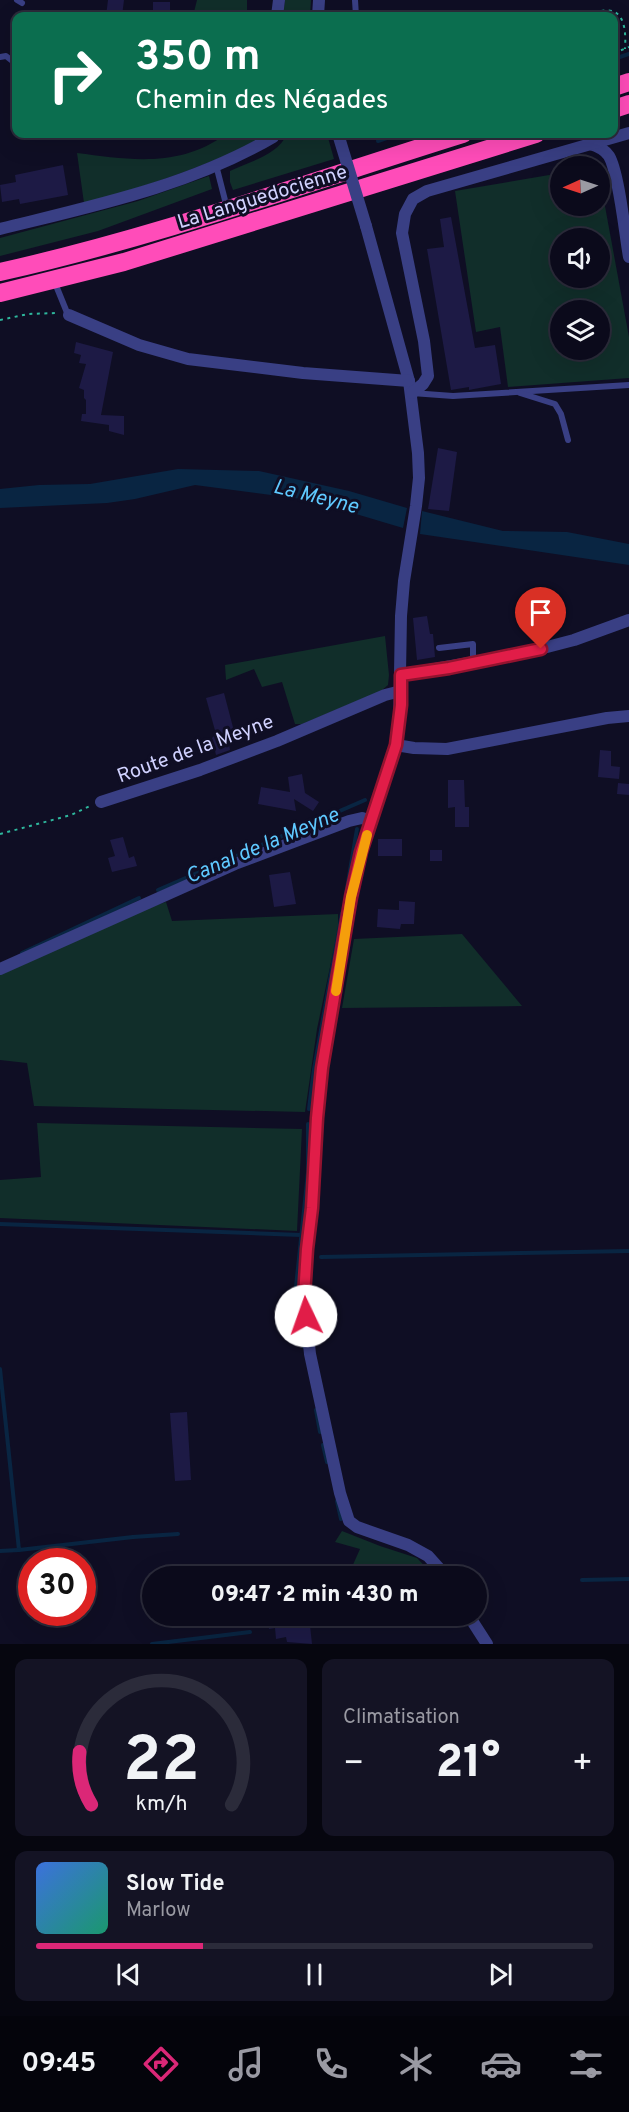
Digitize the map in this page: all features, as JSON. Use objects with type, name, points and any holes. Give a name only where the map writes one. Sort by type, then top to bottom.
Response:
[{"type":"highway","name":"La Languedocienne","points":[[0,272],[49,261],[228,208],[450,138]]},
{"type":"highway","name":"La Languedocienne","points":[[0,293],[124,262],[523,138]]},
{"type":"street","points":[[0,229],[121,199],[216,165],[249,151],[271,138]]},
{"type":"street","points":[[339,138],[410,387],[419,478],[404,581],[401,616],[401,691],[396,745],[361,852],[351,897],[322,1068],[304,1296],[310,1354],[340,1493],[349,1521],[357,1527],[408,1545],[428,1556],[437,1566]]},
{"type":"street","points":[[69,315],[139,345],[188,358],[410,387],[423,384],[428,376],[424,341],[402,233],[405,214],[412,199],[427,191],[611,138]]},
{"type":"street","points":[[590,144],[600,147],[609,156],[615,174],[629,257]]},
{"type":"street","points":[[401,675],[534,651],[574,640],[629,620]]},
{"type":"street","name":"Route de la Meyne","points":[[101,802],[200,770],[277,741],[385,695],[401,691]]},
{"type":"street","points":[[396,745],[447,749],[629,716]]},
{"type":"street","points":[[0,969],[235,864],[349,821],[366,818],[371,820]]},
{"type":"street","points":[[475,1626],[487,1644]]},
{"type":"lane","points":[[216,165],[228,208]]},
{"type":"lane","points":[[54,281],[69,315]]},
{"type":"lane","points":[[410,387],[453,396],[629,385]]},
{"type":"lane","points":[[516,392],[555,404],[561,414],[568,440]]},
{"type":"lane","points":[[439,648],[473,645],[473,663]]},
{"type":"path","points":[[594,12],[599,9],[617,12]]},
{"type":"path","points":[[618,13],[623,19],[627,48]]},
{"type":"path","points":[[0,320],[28,314],[69,315]]},
{"type":"path","name":"Route de la Meyne","points":[[0,834],[71,815],[101,802]]},
{"type":"green space","points":[[197,0],[247,0],[247,12],[194,12]]},
{"type":"green space","points":[[285,0],[311,0],[310,12],[284,12]]},
{"type":"green space","points":[[220,138],[261,138],[203,165],[84,203],[77,153],[116,158],[154,159],[173,157],[209,145]]},
{"type":"green space","points":[[284,138],[328,138],[334,159],[233,190],[230,171],[270,153]]},
{"type":"green space","points":[[550,175],[550,216],[607,216],[609,228],[550,228],[550,288],[610,288],[610,233],[629,337],[629,378],[508,387],[500,327],[476,332],[455,191]]},
{"type":"green space","points":[[209,176],[212,189],[98,231],[0,256],[0,238],[138,201]]},
{"type":"green space","points":[[385,636],[388,685],[381,691],[302,724],[295,724],[282,682],[262,687],[254,669],[226,680],[225,665]]},
{"type":"green space","points":[[166,902],[172,921],[338,914],[338,929],[317,1029],[305,1112],[34,1106],[27,1063],[0,1060],[0,975],[147,908]]},
{"type":"green space","points":[[462,934],[522,1006],[342,1008],[354,939]]},
{"type":"green space","points":[[37,1123],[302,1129],[297,1231],[0,1218],[0,1180],[41,1177]]},
{"type":"green space","points":[[342,1531],[417,1558],[425,1566],[352,1566],[360,1549],[335,1542]]},
{"type":"water","name":"La Meyne","points":[[178,469],[259,471],[349,491],[407,508],[403,528],[309,500],[195,485],[107,503],[0,508],[0,489],[39,485],[90,484]]},
{"type":"water","points":[[422,511],[503,531],[567,532],[629,544],[629,565],[420,534]]},
{"type":"building","points":[[108,0],[124,0],[122,12],[106,12]]},
{"type":"building","points":[[153,2],[170,2],[170,12],[153,12]]},
{"type":"building","points":[[63,165],[68,195],[20,204],[19,199],[2,202],[0,185],[16,182],[15,175]]},
{"type":"building","points":[[451,217],[475,348],[495,345],[501,384],[469,390],[469,387],[451,390],[427,249],[444,247],[440,219]]},
{"type":"building","points":[[76,342],[113,352],[101,415],[124,416],[124,435],[109,431],[109,425],[81,421],[82,414],[86,414],[86,400],[84,390],[79,388],[86,364],[79,363],[81,355],[74,353]]},
{"type":"building","points":[[438,448],[457,452],[449,511],[428,509]]},
{"type":"building","points":[[427,616],[430,634],[433,634],[435,657],[417,660],[413,618]]},
{"type":"building","points":[[224,693],[235,735],[228,737],[230,750],[216,755],[212,738],[216,734],[206,698]]},
{"type":"building","points":[[600,750],[611,751],[611,766],[620,767],[619,779],[598,777]]},
{"type":"building","points":[[302,774],[305,793],[319,802],[313,811],[294,799],[296,811],[258,804],[261,787],[290,792],[288,777]]},
{"type":"building","points":[[448,780],[464,780],[465,807],[469,807],[469,827],[455,827],[455,807],[448,808]]},
{"type":"building","points":[[618,783],[629,784],[629,795],[617,794]]},
{"type":"building","points":[[123,837],[129,858],[134,856],[137,866],[112,872],[108,858],[115,856],[110,840]]},
{"type":"building","points":[[378,839],[402,839],[402,856],[378,856]]},
{"type":"building","points":[[430,850],[442,850],[442,861],[430,861]]},
{"type":"building","points":[[290,872],[296,904],[274,907],[269,875]]},
{"type":"building","points":[[399,901],[415,902],[414,924],[401,924],[400,929],[377,927],[378,909],[399,910]]},
{"type":"building","points":[[187,1412],[191,1480],[175,1481],[170,1413]]},
{"type":"building","points":[[269,1626],[310,1626],[312,1644],[287,1642],[286,1637],[276,1639],[275,1628],[269,1629]]},
{"type":"waterway","points":[[618,58],[629,54]]},
{"type":"waterway","points":[[378,141],[387,138]]},
{"type":"waterway","name":"Canal de la Meyne","points":[[158,890],[365,800]]},
{"type":"waterway","points":[[346,894],[357,829]]},
{"type":"waterway","name":"Canal de la Meyne","points":[[22,953],[139,898]]},
{"type":"waterway","points":[[309,1109],[342,913]]},
{"type":"waterway","points":[[304,1347],[296,1287],[308,1172],[308,1124]]},
{"type":"waterway","points":[[0,1224],[301,1235]]},
{"type":"waterway","points":[[321,1257],[629,1251]]},
{"type":"waterway","points":[[0,1369],[19,1550],[178,1534]]},
{"type":"waterway","points":[[316,1410],[320,1432]]},
{"type":"waterway","points":[[323,1445],[327,1462]]},
{"type":"waterway","points":[[337,1501],[341,1519]]},
{"type":"waterway","points":[[0,1551],[18,1550]]},
{"type":"waterway","points":[[582,1580],[629,1579]]},
{"type":"waterway","points":[[152,1644],[250,1632]]},
{"type":"slow traffic","points":[[336,991],[351,897],[367,835]]},
{"type":"route","points":[[306,1316],[304,1296],[307,1249],[322,1068],[351,897],[361,852],[396,745],[401,705],[401,675],[449,668],[541,649]]}]
